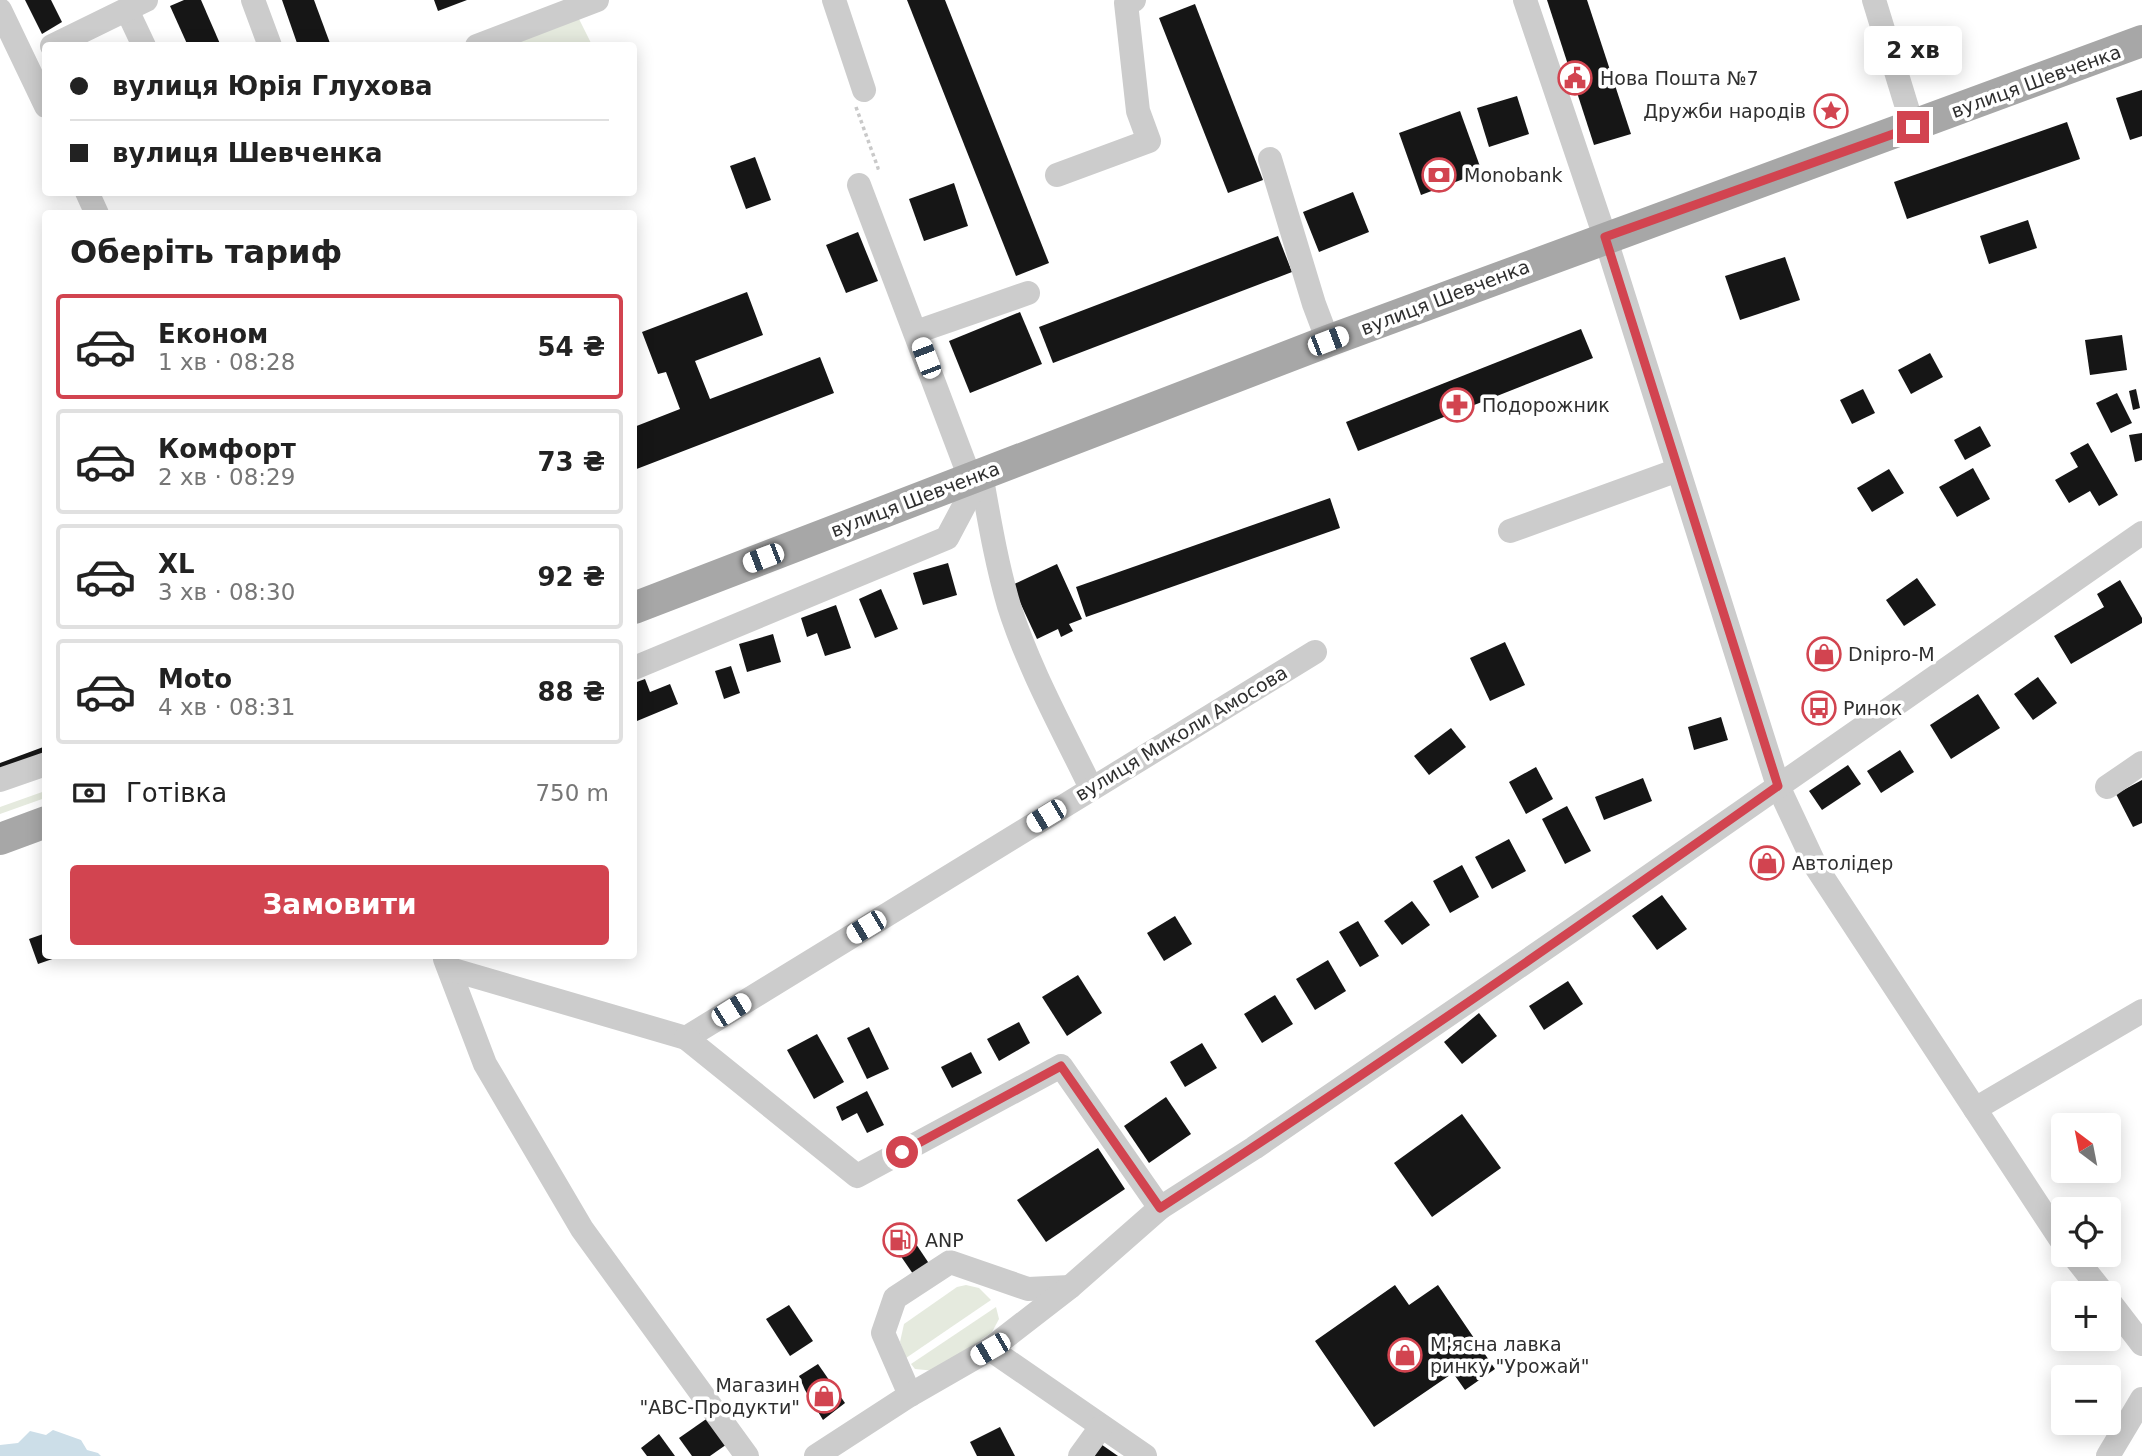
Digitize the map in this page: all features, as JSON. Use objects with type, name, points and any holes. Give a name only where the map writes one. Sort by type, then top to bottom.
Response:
[{"type":"main road","name":"вулиця Шевченка","points":[[637,607],[1328,341],[2142,41]]},
{"type":"main road","points":[[0,839],[42,823]]},
{"type":"street","points":[[253,0],[269,42]]},
{"type":"street","points":[[487,42],[597,0]]},
{"type":"street","points":[[834,0],[864,90]]},
{"type":"street","points":[[1057,175],[1149,141],[1138,111],[1126,3],[1134,0]]},
{"type":"street","points":[[1525,0],[1605,237],[1778,786],[1816,867],[2051,1224]]},
{"type":"street","points":[[1874,0],[1913,127]]},
{"type":"street","points":[[60,42],[136,5],[143,42]]},
{"type":"street","points":[[0,10],[42,98]]},
{"type":"street","points":[[23,59],[42,50]]},
{"type":"street","points":[[1270,159],[1328,341]]},
{"type":"street","points":[[859,185],[976,476],[1010,608],[1037,678],[1091,788]]},
{"type":"street","points":[[916,332],[1028,293]]},
{"type":"street","points":[[1510,531],[1678,470]]},
{"type":"street","points":[[637,667],[947,538],[976,476]]},
{"type":"street","points":[[816,1456],[910,1395],[990,1349],[1070,1287],[1160,1208],[1254,1148],[1558,940],[2142,533]]},
{"type":"street","name":"вулиця Миколи Амосова","points":[[686,1038],[1315,652]]},
{"type":"street","points":[[2107,787],[2142,763]]},
{"type":"street","points":[[0,780],[42,765]]},
{"type":"street","points":[[447,962],[686,1038],[857,1176],[1061,1066],[1160,1208]]},
{"type":"street","points":[[447,962],[485,1064],[582,1229],[747,1456]]},
{"type":"street","points":[[1975,1109],[2142,1012]]},
{"type":"street","points":[[910,1395],[883,1333],[895,1298],[950,1262],[1028,1289],[1070,1287]]},
{"type":"street","points":[[2082,1267],[2093,1281]]},
{"type":"street","points":[[2121,1317],[2142,1344]]},
{"type":"street","points":[[990,1349],[1142,1455]]},
{"type":"street","points":[[2108,1456],[2142,1399]]},
{"type":"street","points":[[1080,1456],[1101,1427]]},
{"type":"path","points":[[859,185],[861,173],[878,167],[856,108],[858,98],[864,90]]},
{"type":"shaded area","points":[[577,15],[590,42],[505,42]]},
{"type":"shaded area","points":[[42,792],[42,799],[0,814],[0,807]]},
{"type":"shaded area","points":[[966,1285],[979,1288],[991,1300],[906,1358],[900,1342],[904,1324],[957,1287]]},
{"type":"shaded area","points":[[996,1307],[999,1319],[992,1332],[936,1371],[915,1369],[911,1364]]},
{"type":"water","points":[[53,1430],[81,1440],[87,1450],[101,1456],[0,1456],[0,1445],[18,1443],[30,1431],[46,1435]]},
{"type":"building","points":[[25,0],[51,0],[62,22],[42,34]]},
{"type":"building","points":[[184,0],[201,0],[219,42],[186,42],[170,6]]},
{"type":"building","points":[[282,0],[314,0],[330,42],[297,42]]},
{"type":"building","points":[[434,0],[467,0],[438,11]]},
{"type":"building","points":[[907,0],[945,0],[1049,263],[1016,276]]},
{"type":"building","points":[[1547,0],[1587,0],[1631,134],[1594,145]]},
{"type":"building","points":[[1195,4],[1263,180],[1228,193],[1159,18]]},
{"type":"building","points":[[2142,90],[2142,136],[2130,140],[2116,98]]},
{"type":"building","points":[[1517,96],[1529,134],[1489,147],[1477,108]]},
{"type":"building","points":[[1460,111],[1482,172],[1421,195],[1399,133]]},
{"type":"building","points":[[2067,122],[2080,159],[1907,219],[1894,182]]},
{"type":"building","points":[[755,157],[771,200],[746,209],[730,166]]},
{"type":"building","points":[[954,183],[968,226],[924,241],[909,199]]},
{"type":"building","points":[[1353,192],[1369,232],[1319,252],[1303,212]]},
{"type":"building","points":[[2028,220],[2037,248],[1989,264],[1980,236]]},
{"type":"building","points":[[858,232],[878,281],[846,293],[826,245]]},
{"type":"building","points":[[1278,236],[1292,272],[1053,363],[1039,327]]},
{"type":"building","points":[[1785,257],[1800,300],[1740,320],[1725,276]]},
{"type":"building","points":[[747,292],[763,335],[695,361],[710,399],[820,357],[834,393],[637,469],[637,426],[680,409],[666,372],[658,374],[642,332]]},
{"type":"building","points":[[1020,312],[1042,364],[970,393],[949,341]]},
{"type":"building","points":[[1581,329],[1593,358],[1358,451],[1346,422]]},
{"type":"building","points":[[2122,335],[2127,370],[2090,375],[2085,340]]},
{"type":"building","points":[[1930,353],[1943,377],[1911,394],[1898,370]]},
{"type":"building","points":[[1863,389],[1875,413],[1852,424],[1840,400]]},
{"type":"building","points":[[2136,389],[2140,408],[2133,410],[2129,391]]},
{"type":"building","points":[[2117,393],[2132,423],[2111,433],[2096,403]]},
{"type":"building","points":[[1980,426],[1991,446],[1965,460],[1954,440]]},
{"type":"building","points":[[2142,433],[2142,460],[2135,462],[2129,435]]},
{"type":"building","points":[[2088,443],[2118,495],[2099,506],[2090,491],[2069,503],[2055,480],[2078,467],[2070,453]]},
{"type":"building","points":[[1973,468],[1990,499],[1957,517],[1939,487]]},
{"type":"building","points":[[1889,469],[1904,493],[1872,512],[1857,488]]},
{"type":"building","points":[[1330,498],[1340,528],[1086,617],[1076,587]]},
{"type":"building","points":[[948,563],[957,595],[923,605],[913,573]]},
{"type":"building","points":[[1057,564],[1082,619],[1069,624],[1073,631],[1061,637],[1058,629],[1037,639],[1012,585]]},
{"type":"building","points":[[1917,578],[1936,605],[1904,626],[1886,600]]},
{"type":"building","points":[[2120,580],[2142,618],[2142,623],[2071,664],[2054,636],[2104,607],[2097,594]]},
{"type":"building","points":[[881,589],[898,629],[875,638],[859,599]]},
{"type":"building","points":[[836,605],[851,648],[825,656],[817,633],[807,637],[801,618]]},
{"type":"building","points":[[773,634],[781,662],[747,672],[739,644]]},
{"type":"building","points":[[1505,642],[1525,685],[1490,701],[1470,658]]},
{"type":"building","points":[[731,666],[740,693],[724,699],[715,671]]},
{"type":"building","points":[[2038,677],[2057,703],[2033,720],[2014,694]]},
{"type":"building","points":[[645,679],[650,692],[670,684],[678,704],[637,721],[637,682]]},
{"type":"building","points":[[1978,694],[2000,728],[1951,759],[1930,725]]},
{"type":"building","points":[[1721,717],[1728,740],[1694,750],[1688,727]]},
{"type":"building","points":[[1451,728],[1466,747],[1429,775],[1414,756]]},
{"type":"building","points":[[42,747],[42,774],[0,778],[0,763]]},
{"type":"building","points":[[1900,750],[1914,772],[1881,793],[1867,771]]},
{"type":"building","points":[[1848,765],[1861,784],[1822,810],[1809,791]]},
{"type":"building","points":[[1536,767],[1553,799],[1526,814],[1509,782]]},
{"type":"building","points":[[1643,778],[1652,801],[1604,820],[1595,797]]},
{"type":"building","points":[[2142,780],[2142,823],[2133,827],[2116,794]]},
{"type":"building","points":[[1567,806],[1591,851],[1565,864],[1542,819]]},
{"type":"building","points":[[1509,839],[1526,871],[1492,889],[1475,857]]},
{"type":"building","points":[[1462,865],[1479,897],[1450,913],[1433,881]]},
{"type":"building","points":[[1662,895],[1687,929],[1657,950],[1632,916]]},
{"type":"building","points":[[1412,901],[1430,925],[1402,945],[1384,921]]},
{"type":"building","points":[[1175,916],[1192,944],[1164,961],[1147,933]]},
{"type":"building","points":[[1358,921],[1379,956],[1360,967],[1339,932]]},
{"type":"building","points":[[42,934],[42,959],[52,959],[38,964],[29,939]]},
{"type":"building","points":[[1328,960],[1346,991],[1315,1010],[1296,979]]},
{"type":"building","points":[[1078,975],[1102,1013],[1067,1036],[1042,997]]},
{"type":"building","points":[[1568,981],[1583,1004],[1544,1030],[1529,1006]]},
{"type":"building","points":[[1275,995],[1293,1024],[1262,1043],[1244,1014]]},
{"type":"building","points":[[1479,1013],[1497,1036],[1462,1064],[1444,1042]]},
{"type":"building","points":[[1019,1022],[1030,1043],[999,1061],[987,1039]]},
{"type":"building","points":[[869,1027],[889,1069],[867,1079],[847,1038]]},
{"type":"building","points":[[817,1034],[844,1082],[814,1099],[787,1050]]},
{"type":"building","points":[[1202,1043],[1217,1068],[1185,1087],[1170,1062]]},
{"type":"building","points":[[971,1052],[982,1073],[952,1088],[941,1067]]},
{"type":"building","points":[[867,1091],[884,1125],[867,1133],[857,1113],[842,1121],[836,1107]]},
{"type":"building","points":[[1166,1097],[1191,1134],[1149,1163],[1124,1126]]},
{"type":"building","points":[[1462,1114],[1501,1168],[1432,1217],[1394,1163]]},
{"type":"building","points":[[1098,1148],[1125,1189],[1046,1242],[1017,1200]]},
{"type":"building","points":[[916,1244],[938,1277],[922,1287],[900,1255]]},
{"type":"building","name":"М'ясна лавка ринку \"Урожай\"","points":[[1395,1285],[1409,1305],[1438,1285],[1495,1369],[1465,1390],[1453,1373],[1374,1427],[1315,1341]]},
{"type":"building","points":[[789,1305],[813,1341],[790,1356],[766,1319]]},
{"type":"building","name":"Магазин \"ABC-Продукти\"","points":[[818,1364],[845,1403],[823,1420],[799,1376]]},
{"type":"building","points":[[712,1415],[730,1442],[710,1456],[692,1456],[679,1438]]},
{"type":"building","points":[[1000,1427],[1015,1456],[977,1456],[970,1442]]},
{"type":"building","points":[[659,1434],[675,1456],[647,1456],[641,1448]]},
{"type":"building","points":[[1095,1440],[1118,1456],[1084,1456]]},
{"type":"place","name":"Нова Пошта №7","points":[[1575,78]]},
{"type":"place","name":"Дружби народів","points":[[1831,111]]},
{"type":"place","name":"Monobank","points":[[1439,175]]},
{"type":"place","name":"Подорожник","points":[[1457,405]]},
{"type":"place","name":"Dnipro-M","points":[[1824,654]]},
{"type":"place","name":"Ринок","points":[[1819,708]]},
{"type":"place","name":"Автолідер","points":[[1767,863]]},
{"type":"place","name":"ANP","points":[[900,1240]]},
{"type":"place","name":"М'ясна лавка ринку \"Урожай\"","points":[[1405,1355]]},
{"type":"place","name":"Магазин \"ABC-Продукти\"","points":[[824,1396]]},
{"type":"route","points":[[902,1152],[1061,1066],[1160,1208],[1254,1148],[1778,786],[1605,237],[1913,127]]}]
